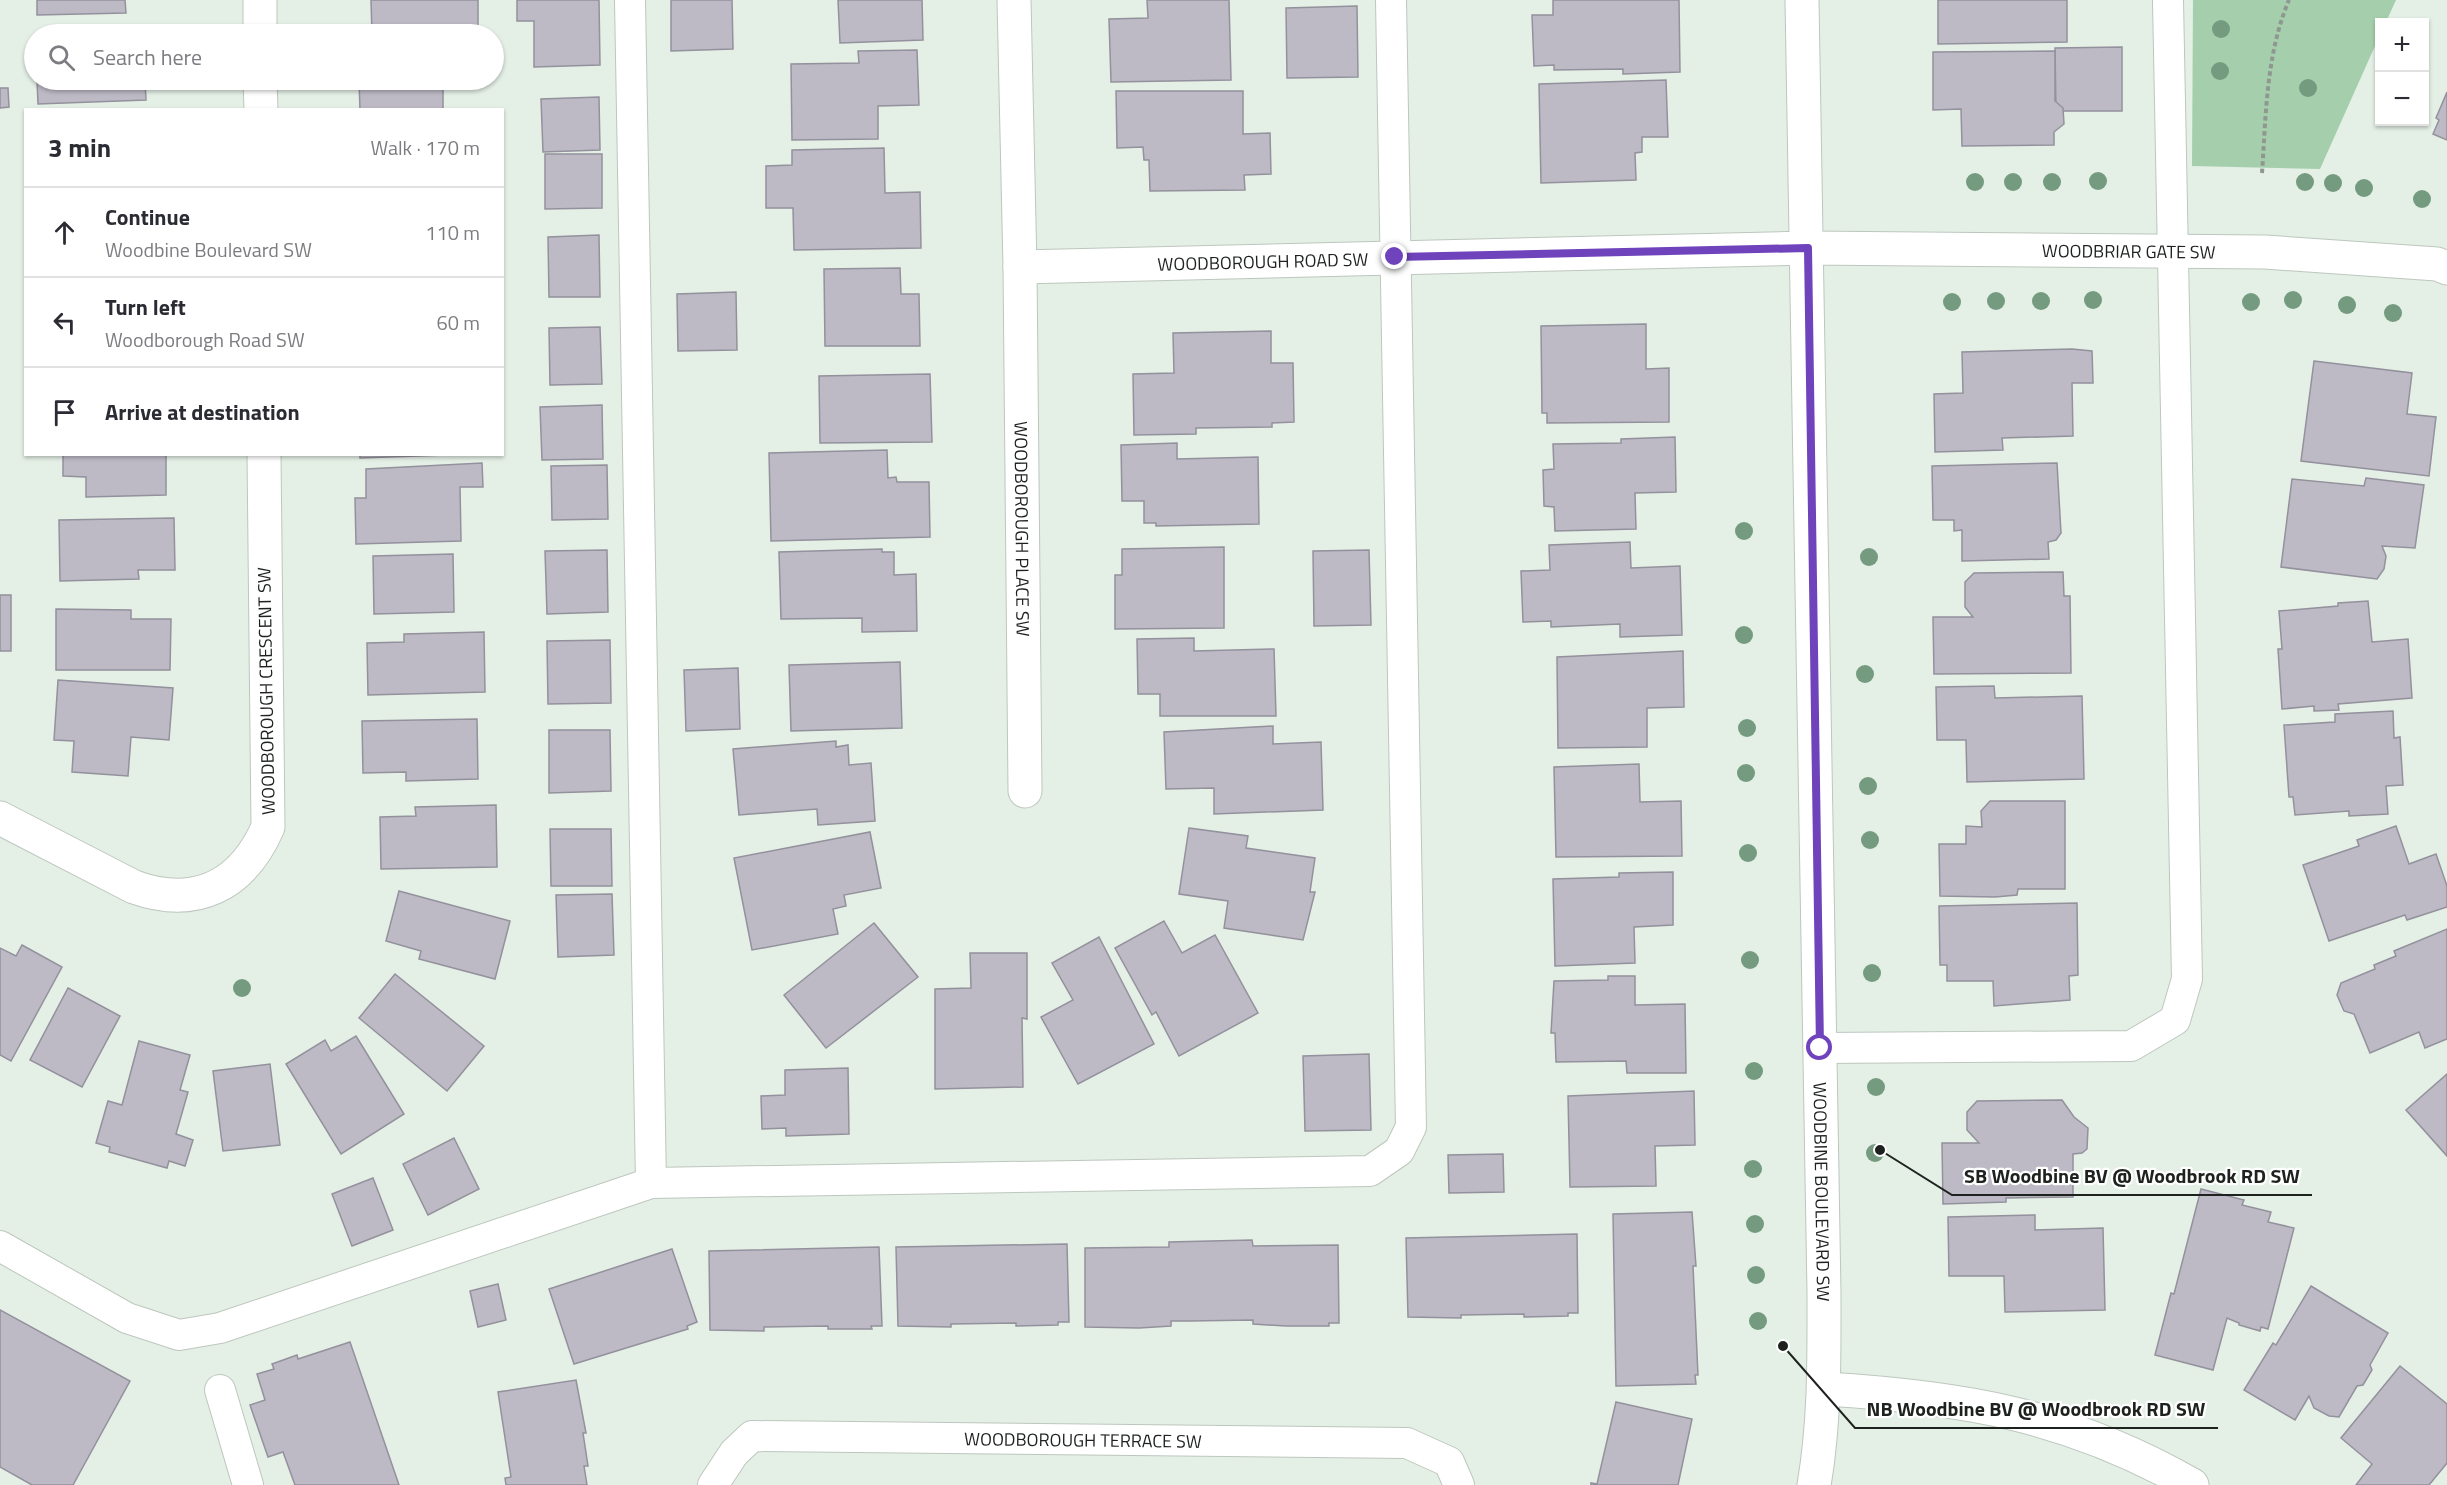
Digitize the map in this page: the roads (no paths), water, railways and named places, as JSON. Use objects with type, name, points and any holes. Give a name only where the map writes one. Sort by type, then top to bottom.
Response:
[{"type":"street","points":[[260,0],[260,24]]},
{"type":"street","points":[[1014,0],[1020,267]]},
{"type":"street","name":"WOODBINE BOULEVARD SW","points":[[1802,0],[1808,248],[1824,1389],[1820,1452],[1814,1485]]},
{"type":"street","points":[[260,90],[261,108]]},
{"type":"street","name":"WOODBOROUGH ROAD SW","points":[[1020,267],[1808,248]]},
{"type":"street","name":"WOODBRIAR GATE SW","points":[[1808,248],[2265,252],[2437,264],[2447,268]]},
{"type":"street","name":"WOODBOROUGH PLACE SW","points":[[1020,267],[1025,791]]},
{"type":"street","name":"WOODBOROUGH CRESCENT SW","points":[[0,818],[134,887],[155,894],[177,897],[199,894],[219,886],[241,871],[257,851],[268,827],[264,456]]},
{"type":"street","points":[[1824,1389],[1907,1394],[2009,1411],[2085,1434],[2162,1468],[2192,1485]]},
{"type":"lane","points":[[630,0],[651,1184]]},
{"type":"lane","points":[[0,1246],[127,1318],[179,1335],[220,1328],[651,1184],[1370,1171],[1400,1151],[1411,1127],[1391,0]]},
{"type":"lane","points":[[1820,1048],[2132,1046],[2175,1020],[2187,979],[2168,0]]},
{"type":"lane","points":[[220,1390],[248,1485]]},
{"type":"lane","name":"WOODBOROUGH TERRACE SW","points":[[713,1485],[734,1453],[752,1436],[764,1436],[1407,1443],[1449,1462],[1458,1485]]},
{"type":"place","name":"SB Woodbine BV @ Woodbrook RD SW","points":[[1880,1150]]},
{"type":"place","name":"NB Woodbine BV @ Woodbrook RD SW","points":[[1783,1346]]}]
